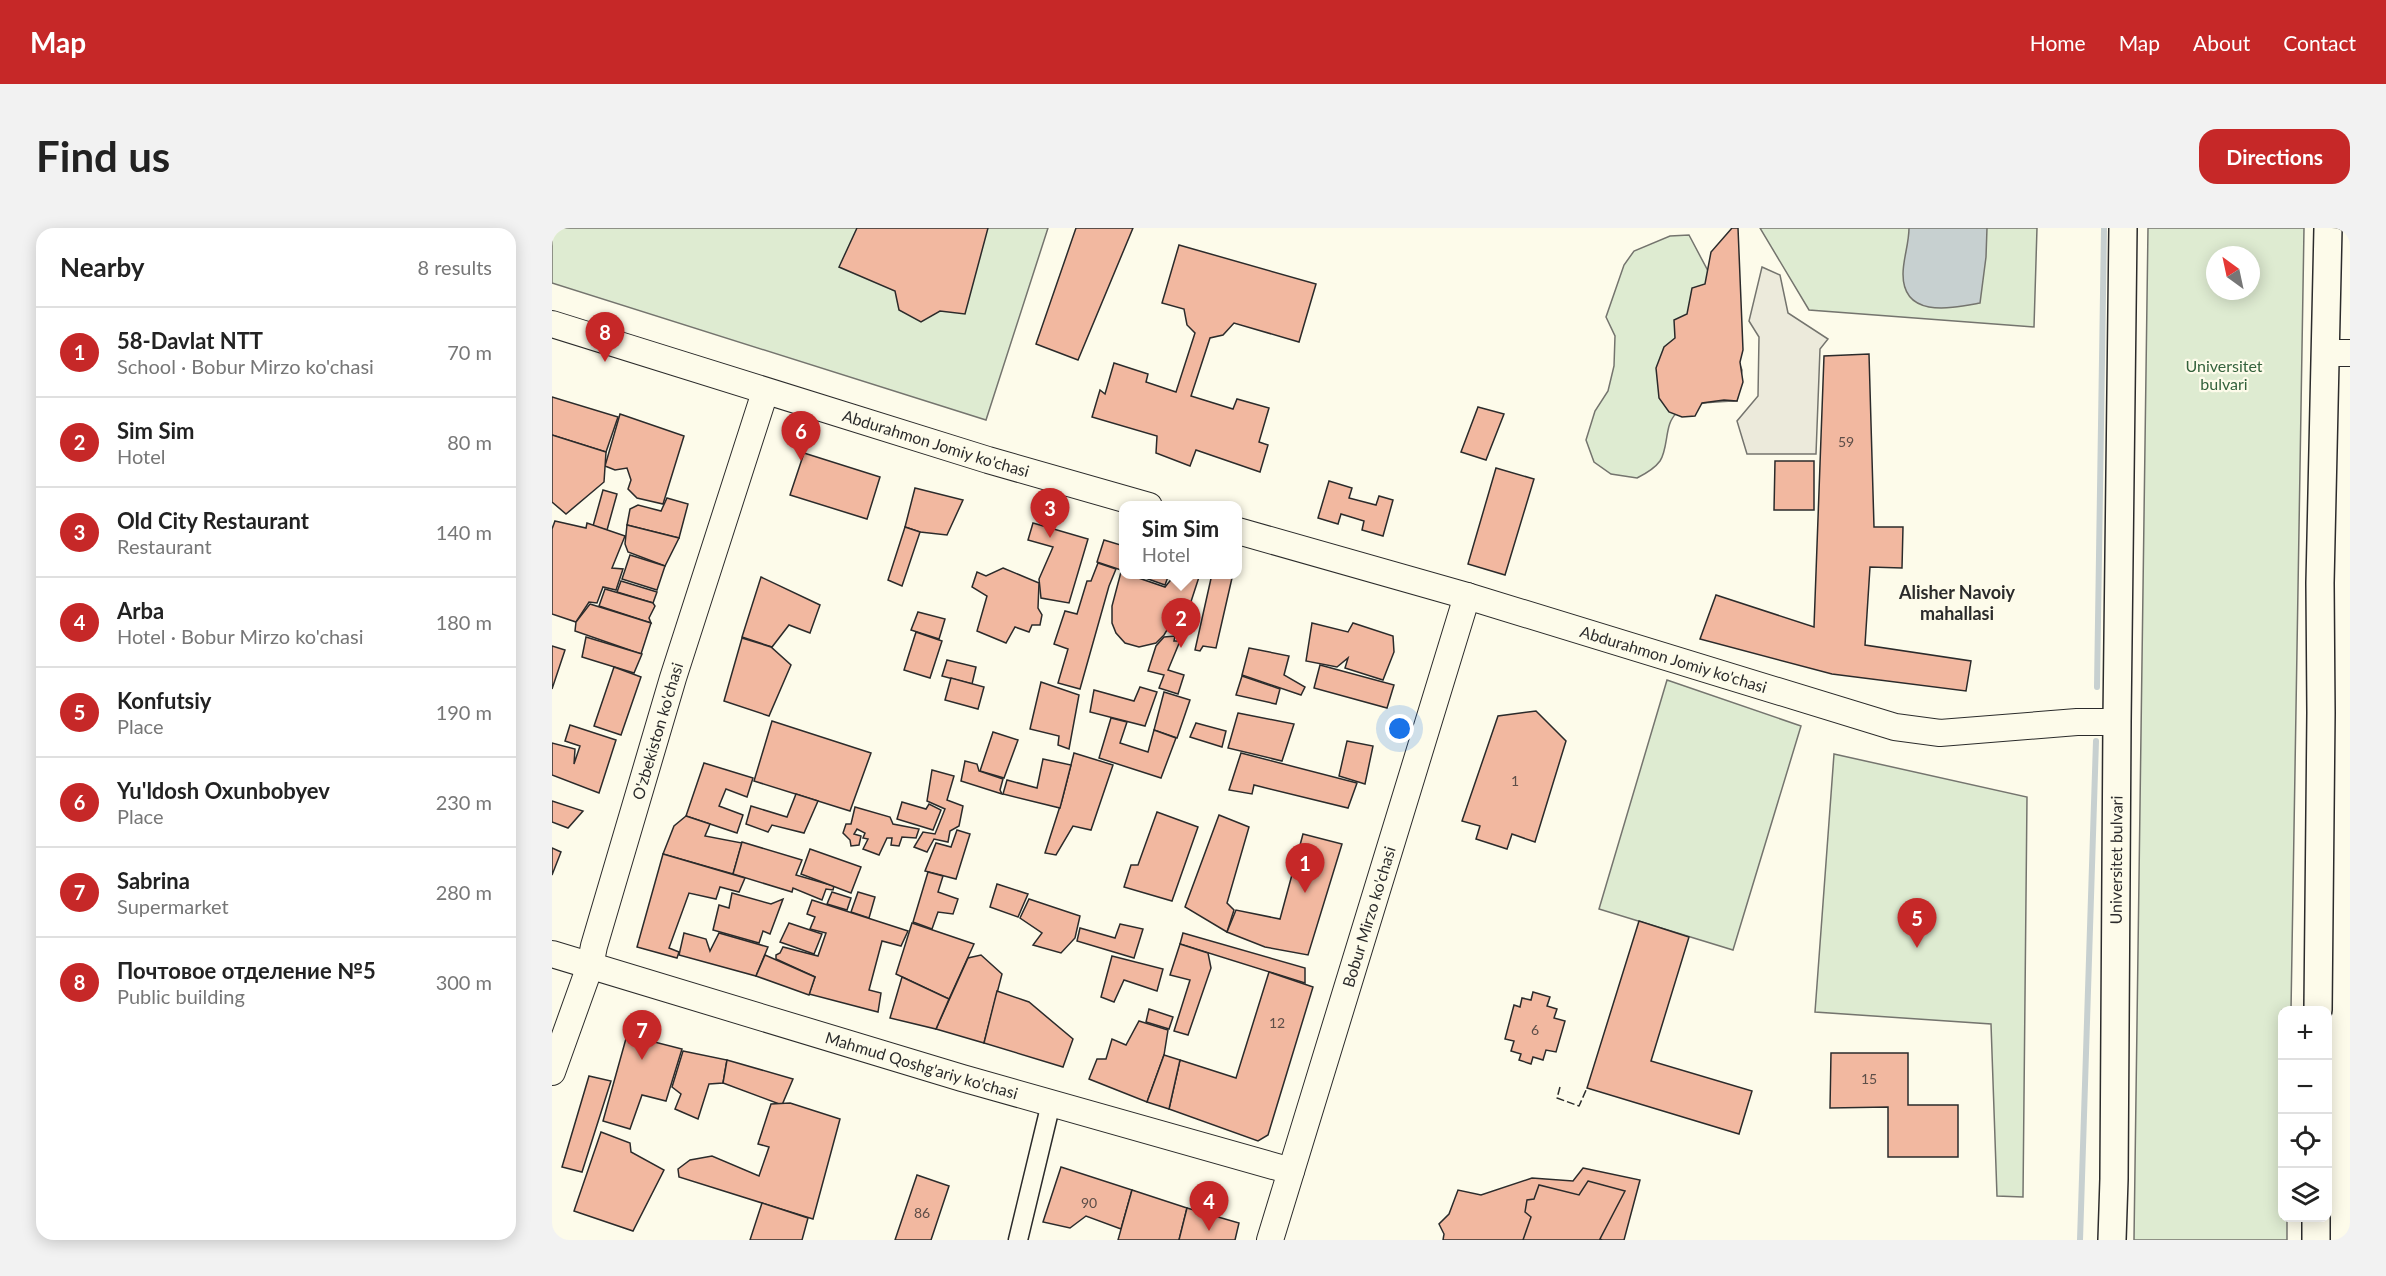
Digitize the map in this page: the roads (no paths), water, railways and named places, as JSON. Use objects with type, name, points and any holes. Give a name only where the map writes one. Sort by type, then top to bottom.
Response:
[{"type":"main road","name":"Universitet bulvari","points":[[2112,1240],[2115,1168],[2116,722],[2123,228]]},
{"type":"main road","points":[[2318,1006],[2320,583],[2337,353],[2328,228]]},
{"type":"main road","name":"Abdurahmon Jomiy ko'chasi","points":[[552,324],[988,460],[1132,501]]},
{"type":"main road","name":"O'zbekiston ko'chasi","points":[[552,1072],[590,966],[597,934],[756,388]]},
{"type":"main road","name":"Abdurahmon Jomiy ko'chasi","points":[[1242,532],[1467,596],[1895,727],[1940,733],[2077,722],[2116,722]]},
{"type":"main road","name":"Bobur Mirzo ko'chasi","points":[[1270,1240],[1467,596]]},
{"type":"main road","name":"Mahmud Qoshg'ariy ko'chasi","points":[[552,954],[1051,1103],[1291,1171]]},
{"type":"main road","points":[[2316,1222],[2316,1240]]},
{"type":"street","points":[[1018,1240],[1051,1103]]},
{"type":"waterway","points":[[2097,687],[2104,228]]},
{"type":"waterway","points":[[2080,1240],[2096,741]]},
{"type":"place","name":"Почтовое отделение №5","points":[[605,362]]},
{"type":"place","name":"Yu'ldosh Oxunbobyev","points":[[801,461]]},
{"type":"place","name":"Old City Restaurant","points":[[1050,538]]},
{"type":"place","name":"Sim Sim","points":[[1181,648]]},
{"type":"place","name":"58-Davlat NTT","points":[[1305,893]]},
{"type":"place","name":"Konfutsiy","points":[[1917,948]]},
{"type":"place","name":"Sabrina","points":[[642,1060]]},
{"type":"place","name":"Arba","points":[[1209,1231]]},
{"type":"district","name":"Alisher Navoiy mahallasi","points":[[1957,604]]}]
